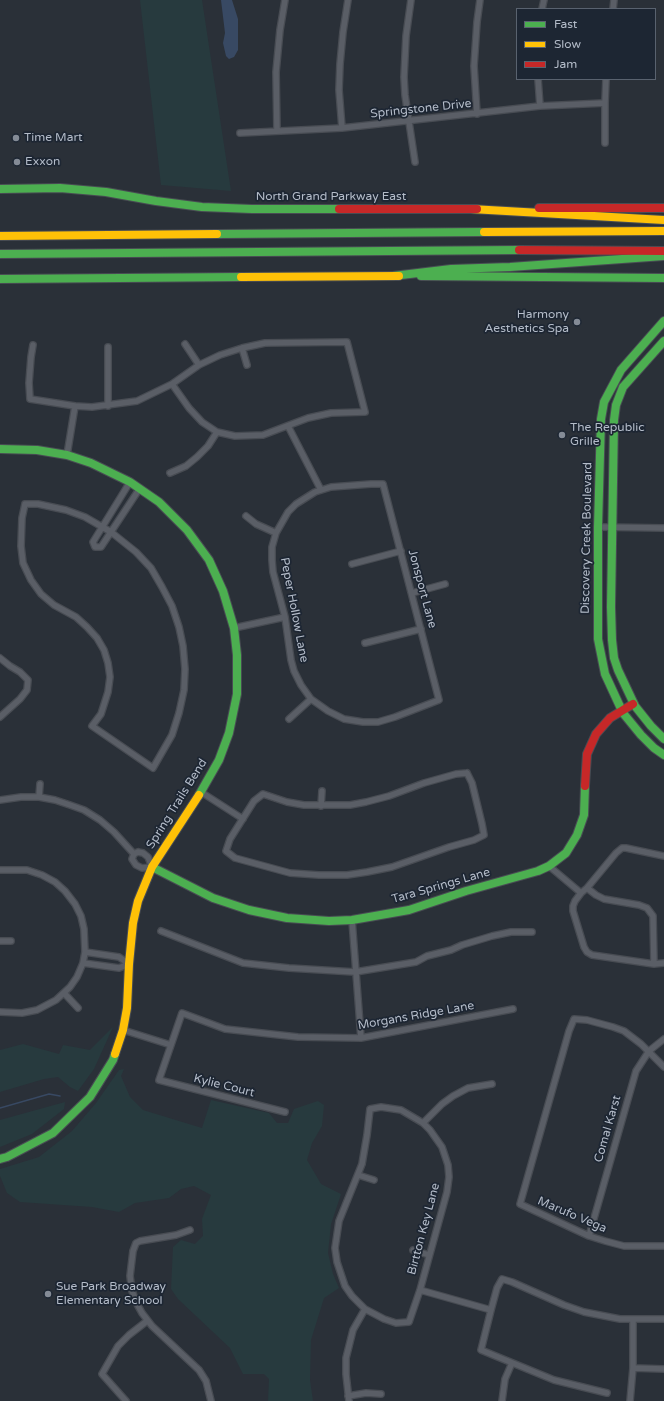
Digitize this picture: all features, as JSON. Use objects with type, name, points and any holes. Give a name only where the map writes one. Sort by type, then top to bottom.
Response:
[{"type":"main road","name":"North Grand Parkway East","points":[[0,189],[60,188],[106,192],[202,207],[252,209],[664,208]]},
{"type":"main road","points":[[471,209],[664,220]]},
{"type":"main road","points":[[0,236],[664,231]]},
{"type":"main road","points":[[0,254],[489,250],[664,251]]},
{"type":"main road","points":[[393,276],[451,269],[510,267],[664,256]]},
{"type":"main road","points":[[0,279],[393,276],[664,278]]},
{"type":"main road","name":"Discovery Creek Boulevard","points":[[664,321],[621,370],[604,402],[601,419],[598,526],[598,639],[602,661],[613,693],[622,710],[641,735],[654,748],[664,755]]},
{"type":"main road","name":"Discovery Creek Boulevard","points":[[664,341],[631,377],[624,387],[616,405],[614,420],[611,607],[614,658],[625,687],[633,704],[664,739]]},
{"type":"main road","name":"Spring Trails Bend","points":[[0,449],[37,450],[91,463],[130,482],[159,502],[188,530],[209,560],[223,591],[234,628],[237,655],[237,694],[229,733],[219,760],[201,792],[152,867],[138,901],[133,923],[127,1008],[123,1030],[113,1060],[90,1097],[53,1133],[7,1157],[0,1159]]},
{"type":"main road","points":[[598,606],[611,607]]},
{"type":"main road","name":"Tara Springs Lane","points":[[152,867],[213,898],[249,910],[287,918],[307,920],[352,920],[410,910],[466,891],[538,871],[550,866],[566,853],[577,835],[584,815],[585,768],[587,754],[592,740],[605,722],[633,704]]},
{"type":"street","points":[[277,131],[276,72],[280,30],[285,0]]},
{"type":"street","points":[[342,128],[339,90],[340,64],[348,0]]},
{"type":"street","points":[[411,0],[404,56],[405,95],[414,162]]},
{"type":"street","points":[[478,114],[474,66],[480,0]]},
{"type":"street","points":[[538,80],[540,106]]},
{"type":"street","points":[[605,143],[606,80]]},
{"type":"street","name":"Springstone Drive","points":[[240,133],[342,128],[540,106],[605,103]]},
{"type":"street","points":[[33,345],[30,376],[30,399],[92,407],[137,401],[172,384],[199,365],[220,355],[242,348],[265,343],[347,342],[365,412],[331,413],[308,418],[263,435],[250,437],[235,436],[217,432],[202,422],[189,408],[172,384]]},
{"type":"street","points":[[185,344],[199,365]]},
{"type":"street","points":[[108,347],[108,406]]},
{"type":"street","points":[[242,348],[247,365]]},
{"type":"street","points":[[67,456],[75,406]]},
{"type":"street","points":[[288,426],[321,490]]},
{"type":"street","points":[[170,473],[186,466],[197,457],[208,446],[217,432]]},
{"type":"street","points":[[130,482],[93,542],[95,547],[101,547],[140,488]]},
{"type":"street","name":"Peper Hollow Lane","points":[[383,484],[331,487],[306,496],[288,512],[276,533],[272,547],[273,572],[285,617],[291,660],[294,671],[301,685],[312,699],[328,711],[344,719],[363,722],[378,722],[440,700]]},
{"type":"street","name":"Jonsport Lane","points":[[383,484],[440,700]]},
{"type":"street","points":[[25,504],[38,504],[66,510],[85,517],[111,532],[136,552],[151,568],[172,606],[183,646],[184,690],[179,713],[172,735],[154,768],[92,726],[101,714],[108,692],[110,677],[104,650],[97,638],[76,617],[54,605],[41,594],[30,580],[23,563],[21,546],[22,518],[25,504]]},
{"type":"street","points":[[246,516],[256,524],[276,533]]},
{"type":"street","points":[[598,526],[664,528]]},
{"type":"street","points":[[352,564],[401,551]]},
{"type":"street","points":[[412,593],[445,584]]},
{"type":"street","points":[[234,628],[285,617]]},
{"type":"street","points":[[365,643],[421,629]]},
{"type":"street","points":[[0,658],[20,672],[28,680],[27,690],[20,700],[0,717]]},
{"type":"street","points":[[289,719],[312,699]]},
{"type":"street","points":[[467,773],[472,783],[484,835],[474,840],[392,867],[347,875],[319,875],[290,873],[263,867],[235,858],[226,851],[230,839],[243,819],[254,802],[263,794],[287,802],[304,805],[350,805],[389,796],[424,783],[456,774],[467,773]]},
{"type":"street","points":[[38,797],[40,784]]},
{"type":"street","points":[[321,806],[322,791]]},
{"type":"street","points":[[201,792],[243,819]]},
{"type":"street","points":[[0,800],[21,797],[38,797],[55,800],[84,810],[114,832],[134,854]]},
{"type":"street","points":[[664,856],[622,848],[575,901],[573,911],[582,943],[587,952],[592,956],[664,964]]},
{"type":"street","points":[[138,852],[148,857],[152,867],[142,868],[136,865],[132,859],[134,854],[138,852]]},
{"type":"street","points":[[550,866],[581,894]]},
{"type":"street","points":[[0,870],[27,870],[42,875],[55,882],[66,891],[81,916],[84,929],[85,952],[83,963],[77,977],[64,993],[48,1005],[37,1010],[22,1013],[0,1012]]},
{"type":"street","points":[[587,888],[604,899],[639,905],[647,908],[653,916],[654,964]]},
{"type":"street","points":[[352,920],[355,972],[362,1038]]},
{"type":"street","points":[[161,931],[242,963],[289,968],[355,972],[416,962],[427,956],[451,950],[462,944],[492,936],[512,932],[532,932]]},
{"type":"street","points":[[0,940],[11,942]]},
{"type":"street","points":[[85,952],[119,957],[129,964]]},
{"type":"street","points":[[101,965],[102,954]]},
{"type":"street","points":[[83,963],[119,968],[129,964]]},
{"type":"street","points":[[64,993],[78,1008]]},
{"type":"street","name":"Morgans Ridge Lane","points":[[171,1045],[182,1013],[225,1030],[298,1037],[362,1038],[513,1009]]},
{"type":"street","name":"Marufo Vega","points":[[649,1051],[634,1038],[614,1027],[587,1020],[574,1019],[569,1031],[520,1204],[589,1236],[605,1241],[624,1246],[664,1246]]},
{"type":"street","points":[[123,1030],[171,1045]]},
{"type":"street","name":"Comal Karst","points":[[589,1236],[632,1082],[641,1061],[649,1051],[664,1039]]},
{"type":"street","name":"Kylie Court","points":[[171,1045],[159,1080],[285,1112]]},
{"type":"street","points":[[649,1051],[664,1067]]},
{"type":"street","points":[[381,1394],[366,1393],[349,1398],[346,1374],[348,1344],[353,1330],[365,1309],[352,1296],[345,1286],[337,1262],[335,1248],[339,1221],[358,1175],[365,1148],[370,1109],[381,1107],[401,1110],[424,1123],[442,1104],[453,1096],[468,1088],[492,1084]]},
{"type":"street","name":"Birtton Key Lane","points":[[365,1309],[384,1319],[396,1323],[409,1322],[420,1290],[449,1177],[448,1166],[442,1147],[424,1123]]},
{"type":"street","points":[[358,1175],[374,1180]]},
{"type":"street","points":[[190,1230],[136,1243],[133,1251],[130,1276],[132,1291],[146,1321],[199,1370],[206,1381],[212,1401]]},
{"type":"street","points":[[413,1250],[429,1255]]},
{"type":"street","points":[[607,1393],[554,1380],[481,1350],[497,1288],[502,1279],[564,1305],[610,1318],[664,1319]]},
{"type":"street","points":[[420,1290],[491,1310]]},
{"type":"street","points":[[630,1401],[633,1368],[633,1319]]},
{"type":"street","points":[[126,1401],[102,1374],[118,1346],[146,1321]]},
{"type":"street","points":[[502,1401],[505,1379],[512,1363]]},
{"type":"street","points":[[633,1368],[664,1369]]},
{"type":"green space","points":[[140,0],[202,0],[231,191],[161,185]]},
{"type":"green space","points":[[113,1027],[94,1069],[78,1091],[70,1087],[58,1077],[44,1079],[0,1092],[0,1050],[23,1044],[59,1054],[63,1045],[90,1050]]},
{"type":"green space","points":[[124,1069],[121,1076],[130,1097],[143,1110],[202,1128],[211,1100],[269,1113],[277,1123],[288,1123],[294,1109],[318,1101],[324,1105],[322,1126],[312,1143],[307,1160],[321,1184],[341,1194],[331,1224],[328,1253],[333,1274],[339,1288],[324,1298],[311,1340],[310,1380],[313,1401],[268,1401],[269,1379],[264,1374],[243,1374],[230,1348],[178,1299],[171,1289],[173,1247],[181,1240],[195,1244],[203,1236],[202,1219],[211,1195],[194,1186],[181,1189],[169,1198],[135,1203],[119,1212],[92,1207],[20,1202],[7,1193],[0,1176],[0,1169],[39,1157],[72,1131],[96,1103],[119,1070]]},
{"type":"green space","points":[[65,1102],[64,1109],[32,1134],[0,1147],[0,1120]]},
{"type":"water","points":[[221,0],[232,0],[238,19],[238,50],[234,57],[229,59],[226,56],[223,43],[225,33]]},
{"type":"waterway","points":[[0,1108],[49,1094],[60,1096]]},
{"type":"traffic: fast","points":[[0,189],[60,188],[106,192],[202,207],[252,209],[339,209]]},
{"type":"traffic: fast","points":[[217,234],[484,232]]},
{"type":"traffic: fast","points":[[0,254],[519,250]]},
{"type":"traffic: fast","points":[[393,276],[451,269],[510,267],[664,256]]},
{"type":"traffic: fast","points":[[421,276],[664,278]]},
{"type":"traffic: fast","points":[[0,279],[241,277]]},
{"type":"traffic: fast","points":[[664,321],[621,370],[604,402],[601,419],[598,527],[598,639],[605,674],[623,713],[641,735],[654,748],[664,755]]},
{"type":"traffic: fast","points":[[664,341],[623,387],[616,405],[614,420],[611,607],[612,640],[614,658],[618,670],[635,706],[664,739]]},
{"type":"traffic: fast","points":[[0,449],[37,450],[67,455],[91,463],[130,482],[159,502],[187,530],[209,560],[223,591],[234,628],[237,655],[237,694],[229,733],[219,760],[199,795]]},
{"type":"traffic: fast","points":[[152,867],[213,898],[249,910],[287,918],[329,921],[352,920],[409,910],[466,891],[538,871],[549,866],[566,853],[577,835],[584,815],[585,786]]},
{"type":"traffic: fast","points":[[0,1159],[7,1157],[53,1133],[90,1097],[113,1060],[115,1054]]},
{"type":"traffic: slow","points":[[471,209],[664,220]]},
{"type":"traffic: slow","points":[[484,232],[664,231]]},
{"type":"traffic: slow","points":[[0,236],[217,234]]},
{"type":"traffic: slow","points":[[241,277],[399,276]]},
{"type":"traffic: slow","points":[[115,1054],[123,1030],[127,1008],[133,923],[138,901],[152,867],[199,795]]},
{"type":"traffic: jam","points":[[539,208],[664,208]]},
{"type":"traffic: jam","points":[[339,209],[477,209]]},
{"type":"traffic: jam","points":[[519,250],[664,251]]},
{"type":"traffic: jam","points":[[585,786],[587,754],[596,734],[610,718],[633,704]]},
{"type":"place","name":"Time Mart","points":[[16,138]]},
{"type":"place","name":"Exxon","points":[[17,162]]},
{"type":"place","name":"Harmony Aesthetics Spa","points":[[577,322]]},
{"type":"place","name":"The Republic Grille","points":[[562,435]]},
{"type":"place","name":"Sue Park Broadway Elementary School","points":[[48,1294]]}]
